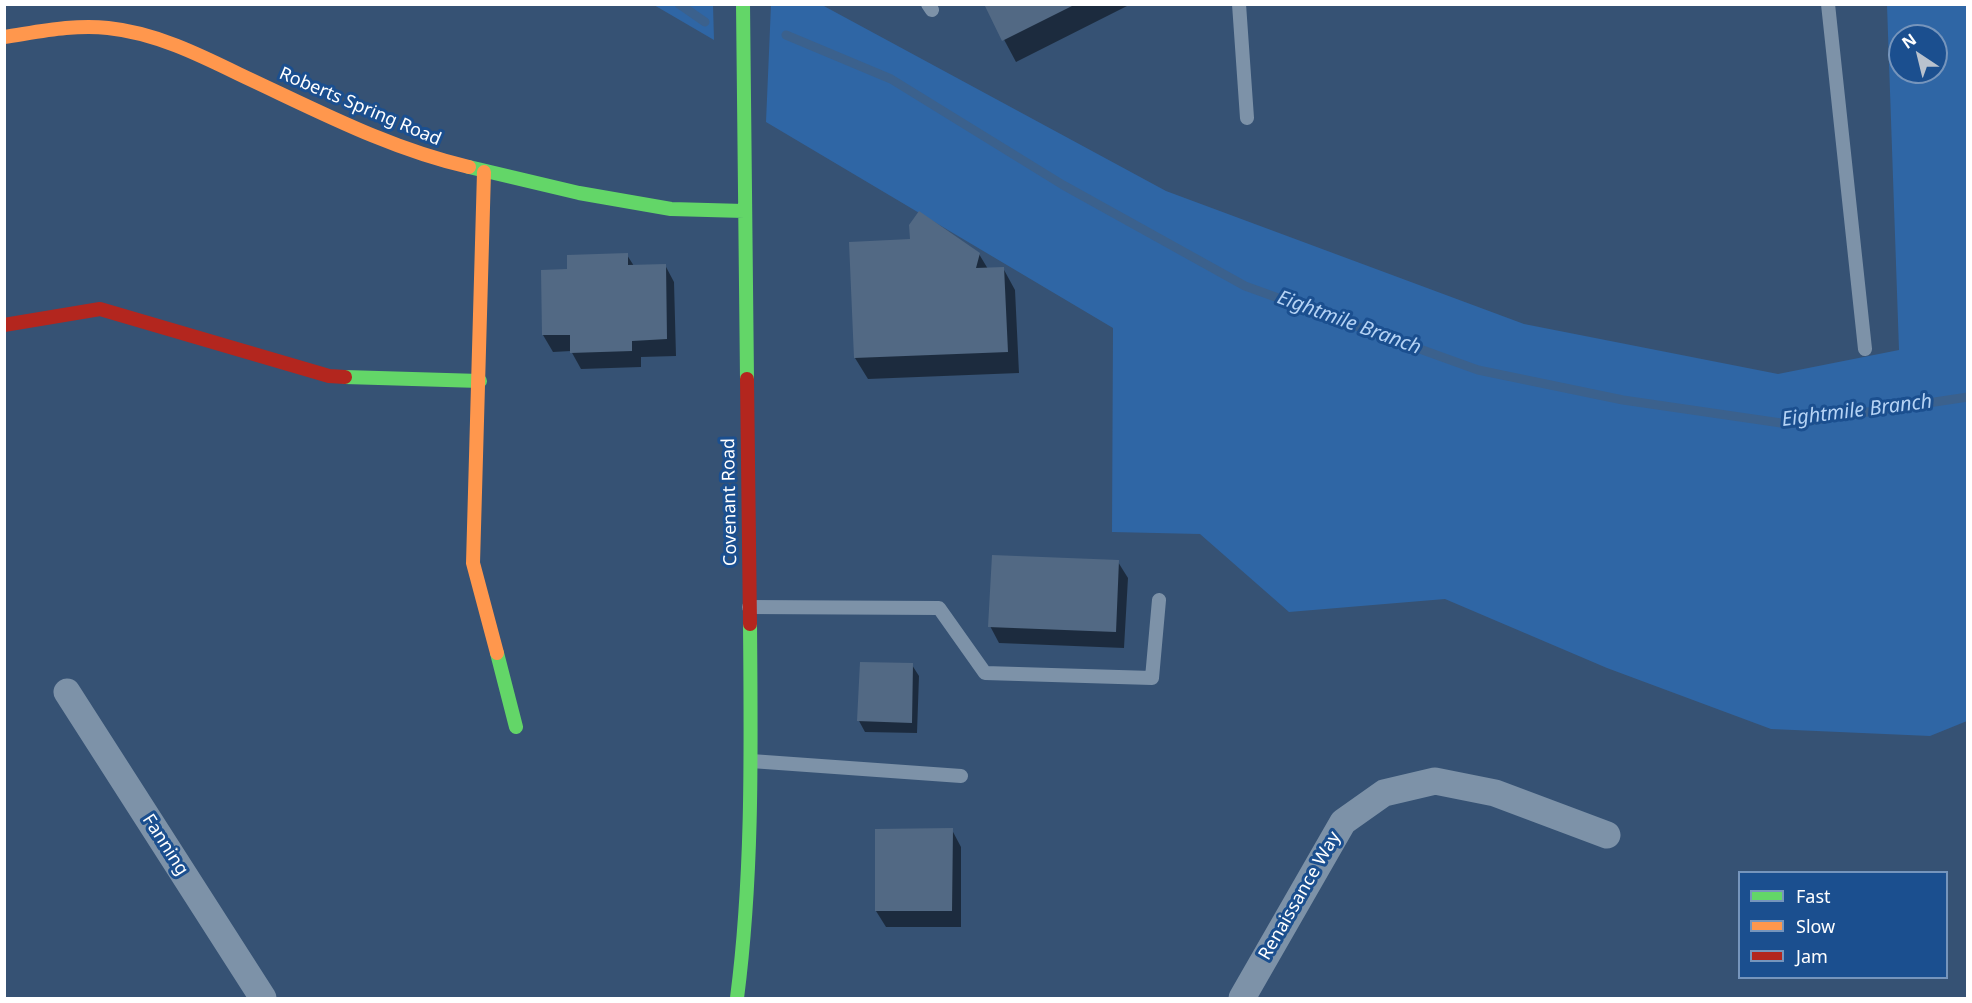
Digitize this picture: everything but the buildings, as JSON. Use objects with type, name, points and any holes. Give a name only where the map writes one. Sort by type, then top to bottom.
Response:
[{"type":"street","name":"Covenant Road","points":[[737,999],[745,937],[751,761],[743,4]]},
{"type":"street","name":"Roberts Spring Road","points":[[5,37],[77,27],[109,28],[177,45],[379,139],[429,158],[579,193],[672,209],[744,211]]},
{"type":"street","points":[[484,172],[480,381],[473,562],[516,727]]},
{"type":"street","points":[[4,325],[100,309],[329,375],[480,381]]},
{"type":"street","name":"Fanning","points":[[67,692],[263,999]]},
{"type":"street","name":"Renaissance Way","points":[[1242,999],[1343,822],[1384,793],[1435,781],[1495,793],[1607,835]]},
{"type":"lane","points":[[1239,4],[1247,118]]},
{"type":"lane","points":[[1828,4],[1865,349]]},
{"type":"lane","points":[[749,607],[939,608],[985,672],[1152,678],[1159,600]]},
{"type":"lane","points":[[751,761],[961,776]]},
{"type":"shaded area","points":[[654,5],[713,5],[714,40]]},
{"type":"shaded area","points":[[771,5],[822,5],[1166,191],[1524,324],[1778,374],[1899,350],[1890,84],[1948,84],[1948,24],[1888,24],[1888,34],[1887,5],[1967,5],[1967,721],[1930,736],[1771,729],[1607,668],[1445,599],[1289,612],[1200,534],[1112,532],[1113,328],[766,122]]},
{"type":"waterway","name":"Eightmile Branch","points":[[679,4],[705,22]]},
{"type":"waterway","name":"Eightmile Branch","points":[[786,35],[891,79],[1063,185],[1245,286],[1478,370],[1623,400],[1788,424],[1968,397]]},
{"type":"traffic: fast","points":[[743,4],[747,379]]},
{"type":"traffic: fast","points":[[469,167],[579,193],[671,209],[744,211]]},
{"type":"traffic: fast","points":[[345,377],[480,381]]},
{"type":"traffic: fast","points":[[737,998],[748,858],[751,764],[750,624]]},
{"type":"traffic: fast","points":[[497,653],[516,727]]},
{"type":"traffic: slow","points":[[4,37],[56,29],[95,27],[126,31],[162,40],[383,140],[469,167]]},
{"type":"traffic: slow","points":[[484,172],[473,563],[497,653]]},
{"type":"traffic: jam","points":[[4,325],[100,309],[329,376],[345,377]]},
{"type":"traffic: jam","points":[[747,379],[750,624]]}]
